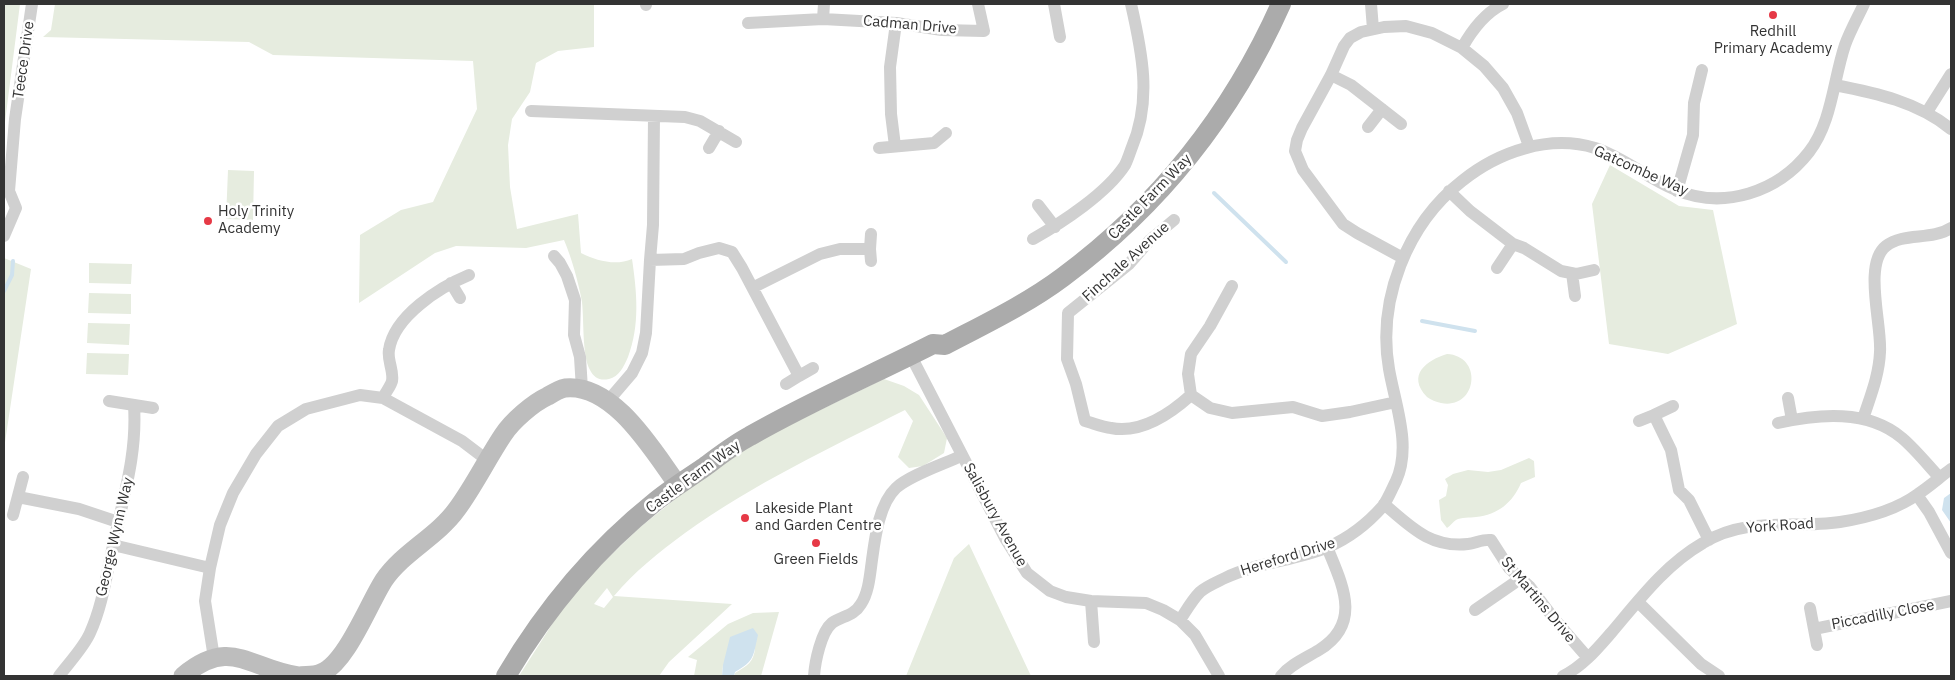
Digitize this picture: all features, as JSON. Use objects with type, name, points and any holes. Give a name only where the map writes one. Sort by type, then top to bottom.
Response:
[{"type":"main road","name":"Castle Farm Way","points":[[933,344],[938,333],[1010,294],[1064,259],[1114,220],[1134,200],[1169,163],[1207,114],[1248,46],[1268,4]]},
{"type":"main road","name":"Castle Farm Way","points":[[506,676],[553,607],[588,564],[656,502],[678,485],[748,437],[833,391],[911,356],[933,344],[945,345],[1030,299],[1062,277],[1133,218],[1193,153],[1214,125],[1254,61],[1281,4]]},
{"type":"street","name":"Teece Drive","points":[[5,234],[16,208],[9,191],[15,119],[32,4]]},
{"type":"street","points":[[823,19],[824,4]]},
{"type":"street","name":"Cadman Drive","points":[[748,23],[823,19],[896,23],[942,30],[984,30],[978,4]]},
{"type":"street","points":[[1054,4],[1060,37]]},
{"type":"street","points":[[1033,239],[1055,227],[1105,187],[1125,164],[1135,141],[1142,118],[1144,88],[1142,51],[1131,4]]},
{"type":"street","points":[[1371,4],[1374,29]]},
{"type":"street","points":[[1462,48],[1479,23],[1493,9],[1503,4]]},
{"type":"street","name":"Gatcombe Way","points":[[1396,402],[1386,343],[1394,284],[1403,258],[1425,219],[1449,191],[1463,179],[1486,164],[1529,146],[1564,144],[1594,148],[1631,164],[1677,191],[1715,199],[1733,198],[1750,194],[1775,183],[1793,170],[1817,140],[1825,123],[1846,43],[1864,4]]},
{"type":"street","points":[[895,146],[891,114],[890,67],[896,23]]},
{"type":"street","points":[[1403,258],[1343,224],[1298,161],[1295,151],[1297,140],[1332,75],[1344,46],[1350,38],[1360,32],[1395,26],[1416,28],[1447,39],[1462,48],[1484,66],[1503,88],[1517,113],[1529,146]]},
{"type":"street","points":[[1677,191],[1692,135],[1694,103],[1702,70]]},
{"type":"street","points":[[1927,112],[1951,74]]},
{"type":"street","points":[[1332,75],[1351,85],[1401,124]]},
{"type":"street","points":[[1835,85],[1867,91],[1927,112],[1951,129]]},
{"type":"street","points":[[1368,127],[1382,109]]},
{"type":"street","points":[[531,111],[692,119],[700,121],[736,142]]},
{"type":"street","points":[[608,401],[632,373],[642,353],[646,333],[654,225],[654,116]]},
{"type":"street","points":[[709,148],[719,131]]},
{"type":"street","points":[[879,148],[934,143],[946,133]]},
{"type":"street","points":[[1449,191],[1470,211],[1513,244],[1539,256],[1561,271],[1572,273],[1594,270]]},
{"type":"street","points":[[1038,204],[1055,227]]},
{"type":"street","name":"Finchale Avenue","points":[[1174,220],[1150,240],[1129,264],[1068,313],[1067,359],[1076,384],[1085,421],[1112,429],[1137,427],[1160,418],[1177,408],[1190,395]]},
{"type":"street","points":[[1863,418],[1874,387],[1880,353],[1880,329],[1874,273],[1875,261],[1880,252],[1893,242],[1905,238],[1937,235],[1951,228]]},
{"type":"street","points":[[754,288],[820,254],[840,249],[870,255],[871,234]]},
{"type":"street","points":[[1497,268],[1513,244]]},
{"type":"street","points":[[650,260],[684,259],[719,248],[732,252],[754,288],[799,376]]},
{"type":"street","points":[[554,256],[567,276],[575,300],[574,335],[580,357],[582,389]]},
{"type":"street","points":[[1572,273],[1575,296]]},
{"type":"street","points":[[383,398],[392,381],[388,351],[394,334],[407,317],[429,298],[451,283],[469,275]]},
{"type":"street","points":[[451,283],[460,298]]},
{"type":"street","points":[[1232,286],[1210,326],[1191,354],[1188,374],[1190,395],[1210,408],[1232,413],[1293,406],[1322,416],[1396,402]]},
{"type":"street","name":"Salisbury Avenue","points":[[911,356],[961,456],[1005,538],[1027,573],[1050,591],[1066,597],[1091,601],[1146,603],[1163,610],[1180,620],[1195,635],[1219,676]]},
{"type":"street","points":[[786,384],[813,368]]},
{"type":"street","points":[[184,676],[196,666],[214,658],[229,655],[282,674],[298,676],[321,675],[335,664],[344,652],[384,579],[405,556],[447,521],[458,509],[504,433],[537,401],[564,388],[582,389],[608,401],[635,429],[678,485]]},
{"type":"street","points":[[214,658],[205,601],[220,525],[233,492],[256,454],[278,426],[306,409],[360,395],[383,398],[462,441],[487,460]]},
{"type":"street","points":[[1788,398],[1792,420]]},
{"type":"street","points":[[110,401],[153,408]]},
{"type":"street","name":"Hereford Drive","points":[[1180,620],[1202,590],[1241,570],[1327,547],[1352,535],[1384,504],[1400,470],[1402,443],[1396,402]]},
{"type":"street","name":"George Wynn Way","points":[[59,676],[90,635],[102,597],[132,462],[135,428],[134,405]]},
{"type":"street","points":[[1640,421],[1673,406]]},
{"type":"street","points":[[1654,415],[1671,450],[1679,490],[1689,500],[1709,540]]},
{"type":"street","points":[[1778,423],[1816,416],[1863,418],[1872,421],[1901,437],[1939,477]]},
{"type":"street","points":[[814,676],[814,667],[826,631],[832,623],[853,613],[861,604],[868,586],[876,532],[882,513],[896,489],[914,478],[961,456]]},
{"type":"street","name":"York Road","points":[[1564,676],[1588,658],[1670,566],[1709,540],[1726,531],[1766,525],[1813,525],[1852,520],[1878,513],[1917,495],[1951,469]]},
{"type":"street","points":[[13,515],[23,477]]},
{"type":"street","points":[[1917,495],[1929,512],[1951,553]]},
{"type":"street","points":[[18,497],[79,509],[118,522]]},
{"type":"street","name":"St Martins Drive","points":[[1384,504],[1421,535],[1449,544],[1491,540],[1509,568],[1530,587],[1554,620],[1588,658]]},
{"type":"street","points":[[113,545],[210,568]]},
{"type":"street","points":[[1281,676],[1330,642],[1343,622],[1346,612],[1345,590],[1327,547]]},
{"type":"street","points":[[1475,610],[1520,579]]},
{"type":"street","points":[[1091,601],[1094,642]]},
{"type":"street","points":[[1638,602],[1700,664],[1719,676]]},
{"type":"street","name":"Piccadilly Close","points":[[1814,628],[1951,602]]},
{"type":"street","name":"Piccadilly Close","points":[[1810,608],[1817,645]]},
{"type":"shaded area","points":[[4,4],[20,4],[4,130]]},
{"type":"shaded area","points":[[55,4],[594,4],[594,47],[558,51],[536,63],[530,92],[512,119],[508,145],[510,187],[517,229],[578,214],[581,253],[606,262],[620,262],[632,259],[636,297],[636,321],[632,345],[623,367],[613,378],[603,380],[593,375],[587,364],[584,347],[582,302],[570,255],[564,240],[526,248],[456,246],[435,253],[359,303],[360,235],[401,210],[433,202],[477,109],[473,61],[273,55],[249,42],[43,37],[51,30]]},
{"type":"shaded area","points":[[1610,165],[1679,206],[1713,210],[1737,324],[1668,354],[1609,344],[1592,204]]},
{"type":"shaded area","points":[[228,170],[254,171],[253,220],[226,219]]},
{"type":"shaded area","points":[[4,258],[31,269],[4,449]]},
{"type":"shaded area","points":[[89,263],[132,264],[131,284],[89,283]]},
{"type":"shaded area","points":[[89,293],[131,294],[131,314],[88,313]]},
{"type":"shaded area","points":[[88,323],[130,324],[129,345],[87,343]]},
{"type":"shaded area","points":[[87,353],[129,354],[128,375],[86,374]]},
{"type":"shaded area","points":[[1447,354],[1459,357],[1467,363],[1471,372],[1471,382],[1468,391],[1462,399],[1453,403],[1441,403],[1427,397],[1418,382],[1419,375],[1426,364]]},
{"type":"shaded area","points":[[884,379],[904,386],[919,395],[947,438],[944,453],[923,466],[909,468],[898,457],[913,421],[905,410],[820,453],[738,498],[685,533],[656,555],[614,596],[732,604],[669,662],[659,676],[519,676],[572,593],[639,528],[698,481],[764,437]],"holes":[[[607,588],[613,597],[604,608],[594,604]]]},
{"type":"shaded area","points":[[1529,458],[1534,461],[1535,477],[1521,483],[1509,502],[1491,514],[1458,519],[1447,528],[1441,520],[1439,500],[1446,496],[1448,485],[1445,479],[1453,474],[1468,470],[1488,472],[1501,470]]},
{"type":"shaded area","points":[[969,544],[1031,676],[906,676],[954,558]]},
{"type":"shaded area","points":[[779,612],[761,676],[734,676],[751,660],[755,648],[723,665],[722,676],[694,676],[697,660],[688,657],[728,624],[753,613]]},
{"type":"water","points":[[1951,493],[1951,523],[1942,510],[1944,498]]},
{"type":"water","points":[[753,628],[758,635],[750,661],[735,672],[734,676],[722,676],[730,637]]},
{"type":"waterway","points":[[1214,193],[1286,262]]},
{"type":"waterway","points":[[4,291],[12,275],[13,261]]},
{"type":"waterway","points":[[1422,321],[1475,331]]},
{"type":"place","name":"Redhill Primary Academy","points":[[1773,15]]},
{"type":"place","name":"Holy Trinity Academy","points":[[208,221]]},
{"type":"place","name":"Lakeside Plant and Garden Centre","points":[[745,518]]},
{"type":"place","name":"Green Fields","points":[[816,543]]}]
